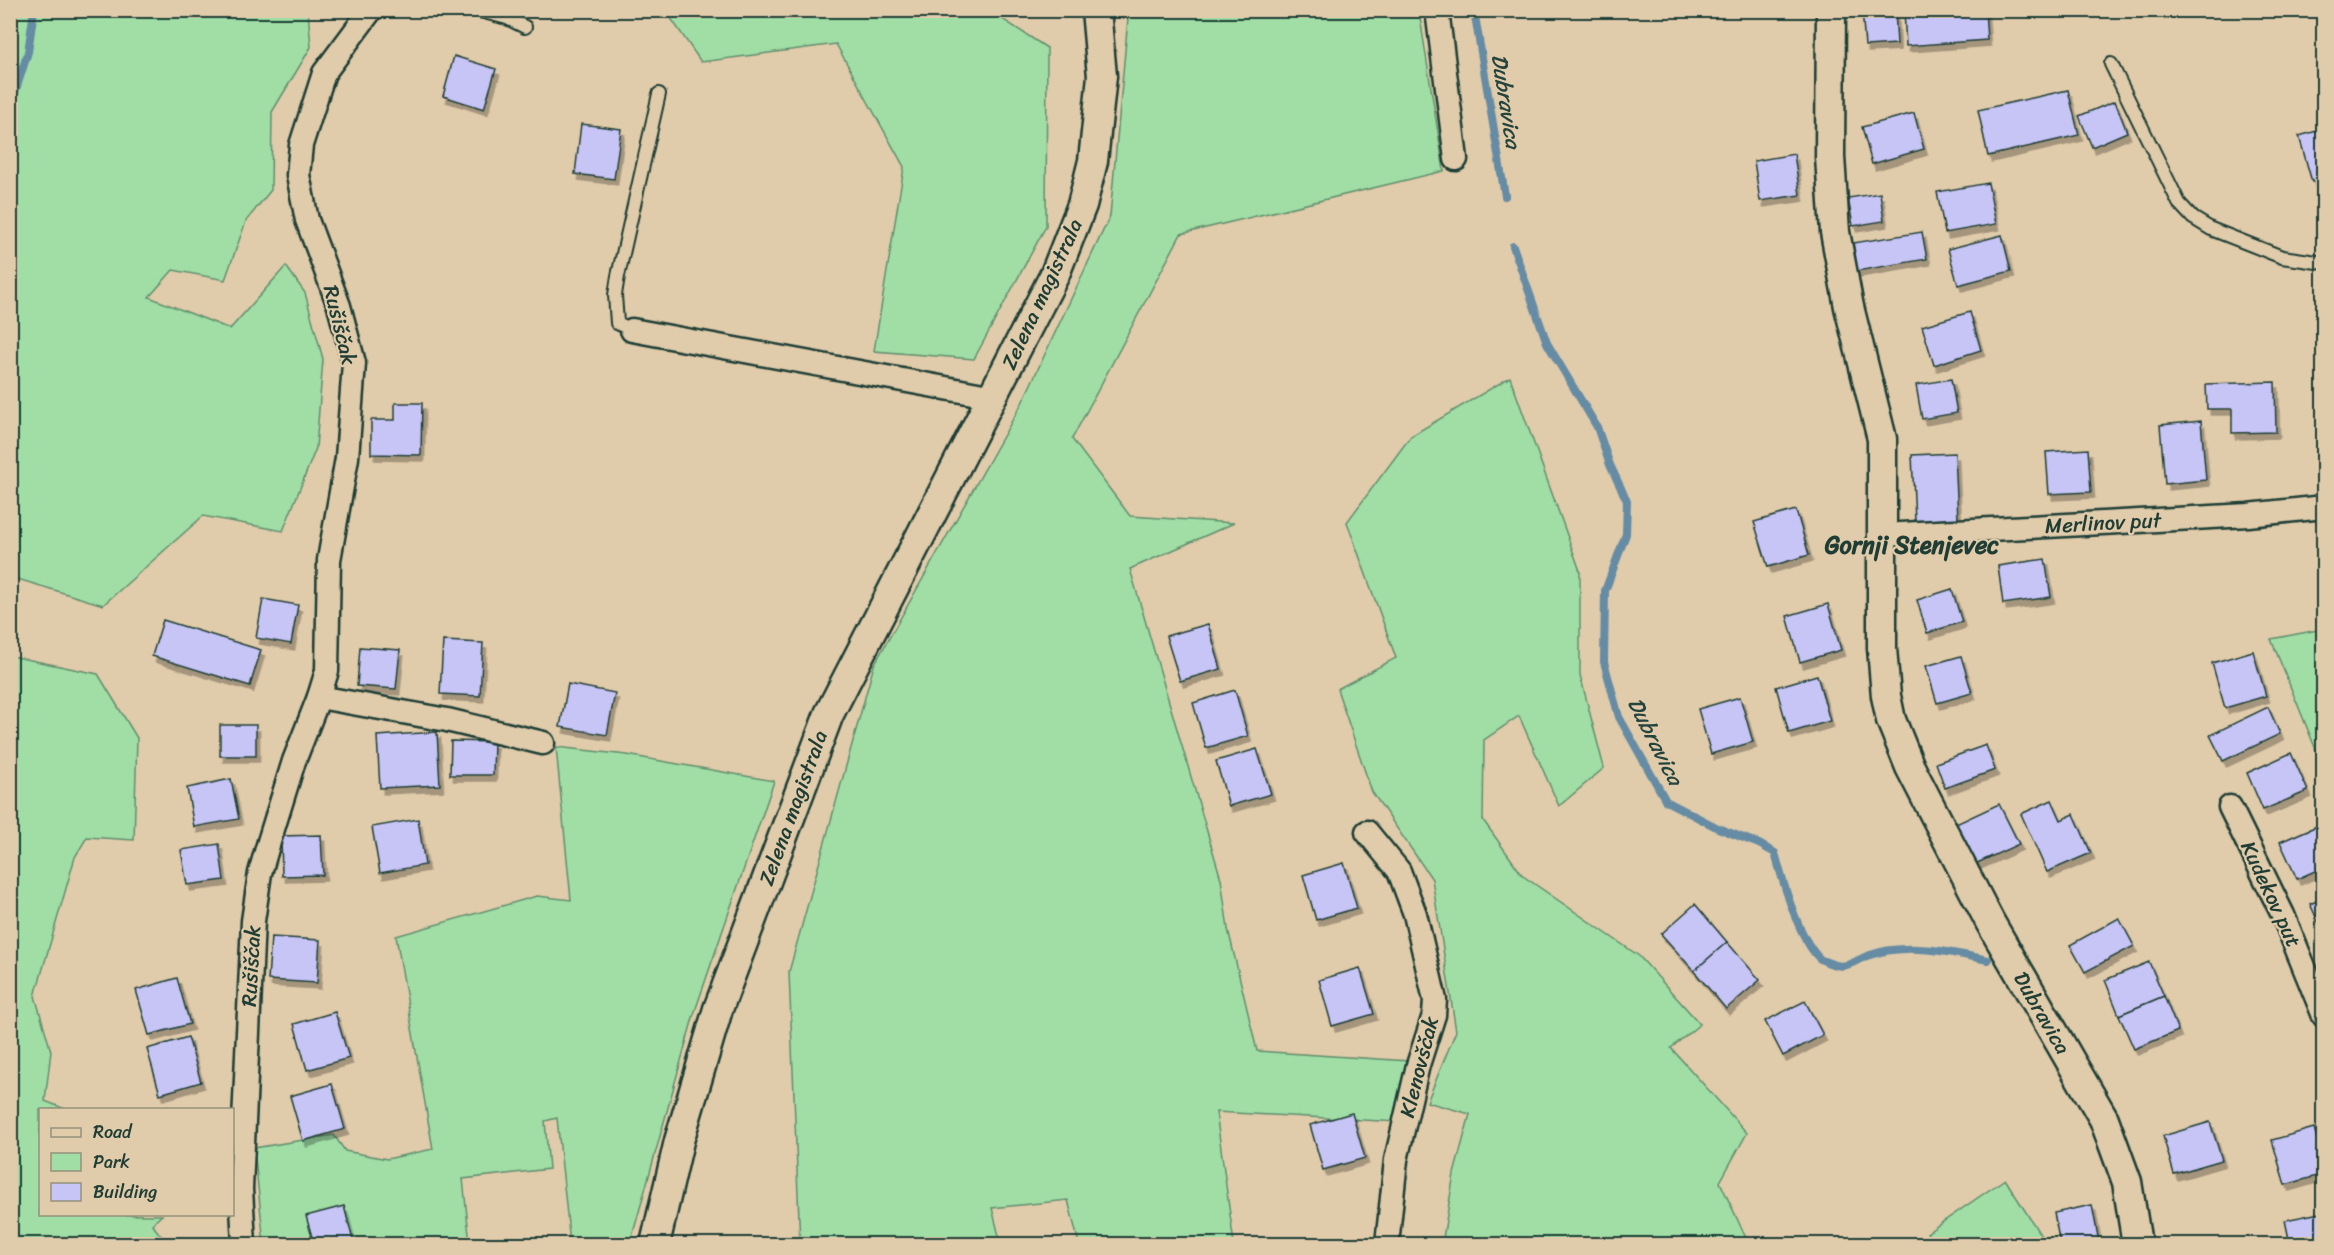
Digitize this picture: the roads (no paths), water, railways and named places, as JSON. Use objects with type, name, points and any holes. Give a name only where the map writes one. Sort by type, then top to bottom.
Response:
[{"type":"street","name":"Rušiščak","points":[[244,1245],[242,1167],[253,921],[260,873],[268,845],[294,761],[327,671],[329,560],[347,458],[354,363],[339,306],[307,220],[298,175],[301,145],[324,73],[371,10]]},
{"type":"street","name":"Zelena magistrala","points":[[655,1245],[679,1141],[718,1009],[829,714],[994,397],[1055,274],[1082,205],[1093,162],[1102,76],[1096,10]]},
{"type":"street","points":[[1437,10],[1456,159]]},
{"type":"street","name":"Dubravica","points":[[1831,10],[1830,157],[1835,232],[1849,307],[1882,439],[1883,665],[1886,696],[1899,742],[1990,922],[2104,1119],[2127,1182],[2137,1245]]},
{"type":"street","points":[[632,330],[994,397]]},
{"type":"street","name":"Merlinov put","points":[[1883,535],[2236,516],[2324,507]]},
{"type":"street","points":[[319,697],[447,720],[543,743]]},
{"type":"street","name":"Kudekov put","points":[[2230,807],[2283,915],[2324,1016]]},
{"type":"street","name":"Klenovščak","points":[[1367,832],[1399,871],[1415,914],[1435,1000],[1434,1015],[1418,1065],[1396,1160],[1387,1245]]},
{"type":"lane","points":[[476,10],[507,18],[525,27]]},
{"type":"lane","points":[[2111,64],[2179,203],[2193,218],[2211,229],[2282,257],[2324,263]]},
{"type":"lane","points":[[632,330],[617,323],[615,295],[659,94]]},
{"type":"waterway","points":[[10,108],[28,52],[34,10]]},
{"type":"waterway","name":"Dubravica","points":[[1474,10],[1505,196]]},
{"type":"waterway","name":"Dubravica","points":[[1513,246],[1547,343],[1597,427],[1610,465],[1627,501],[1626,534],[1605,591],[1604,662],[1619,717],[1666,801],[1718,828],[1759,844],[1775,853],[1804,937],[1811,949],[1822,960],[1843,966],[1870,955],[1899,949],[1944,951],[1988,960]]},
{"type":"district","name":"Gornji Stenjevec","points":[[1912,545]]}]
